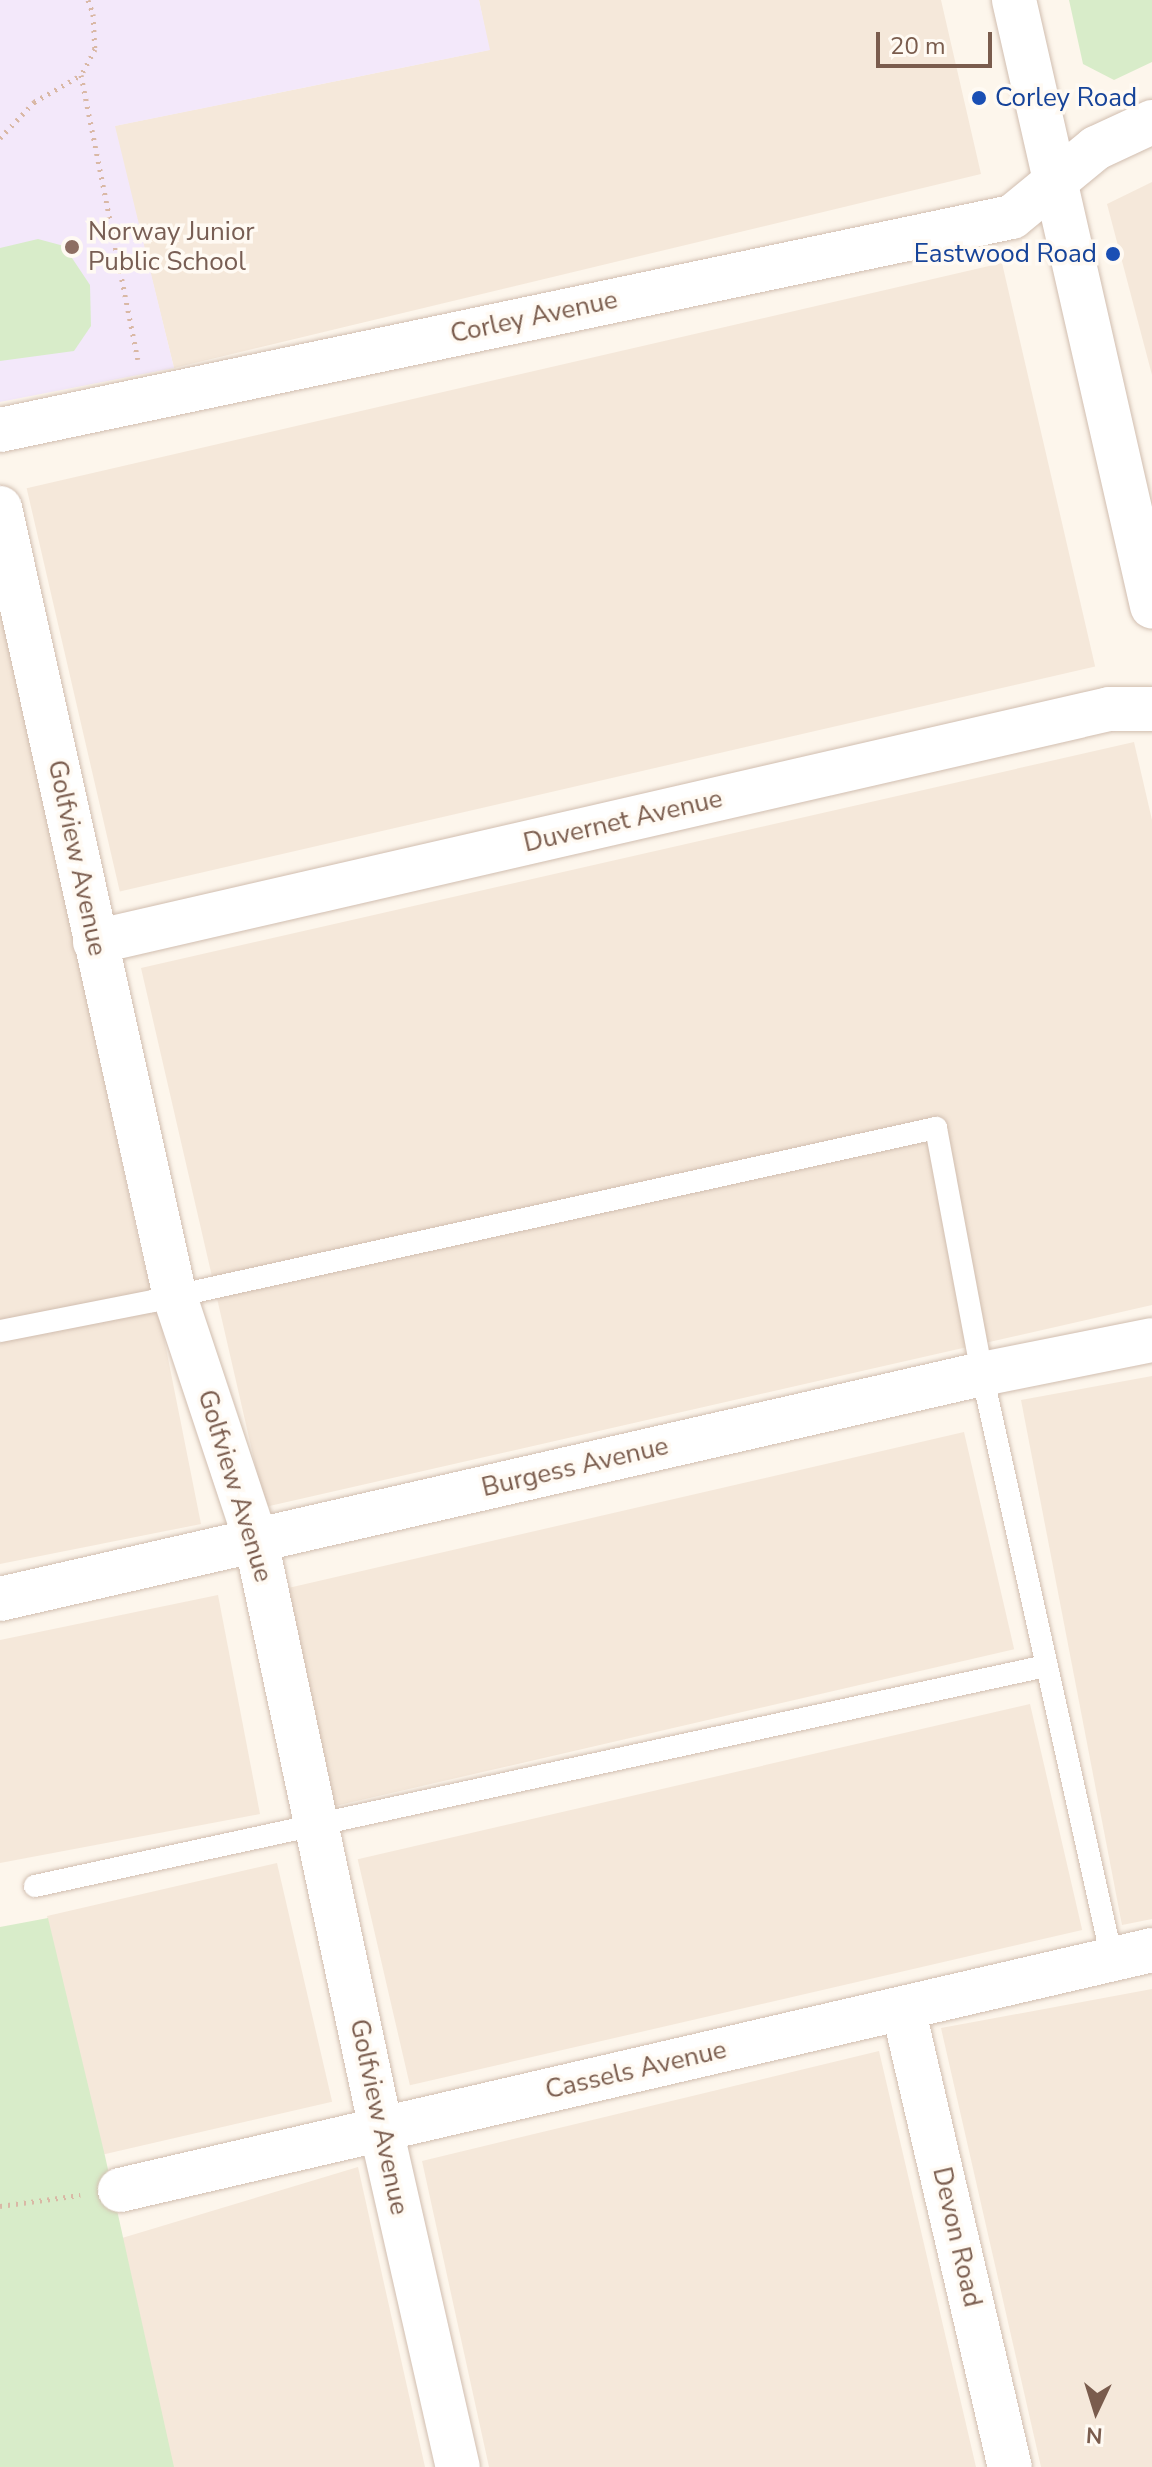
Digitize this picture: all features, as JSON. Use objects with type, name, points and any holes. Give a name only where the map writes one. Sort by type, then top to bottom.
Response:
[{"type":"street","points":[[1014,0],[1152,606]]},
{"type":"street","points":[[1056,179],[1096,148],[1152,122]]},
{"type":"street","name":"Corley Avenue","points":[[0,430],[1012,217],[1056,179]]},
{"type":"street","name":"Golfview Avenue","points":[[0,508],[175,1297],[256,1541],[381,2129],[458,2467]]},
{"type":"street","name":"Duvernet Avenue","points":[[95,942],[1109,709],[1152,709]]},
{"type":"street","name":"Burgess Avenue","points":[[0,1599],[982,1374],[1152,1340]]},
{"type":"street","name":"Cassels Avenue","points":[[120,2190],[1132,1955]]},
{"type":"street","name":"Devon Road","points":[[903,2008],[1010,2467]]},
{"type":"lane","points":[[0,1331],[175,1297],[936,1128],[982,1374],[1046,1666],[1132,1955]]},
{"type":"lane","points":[[35,1886],[316,1828],[1046,1666]]},
{"type":"path","points":[[0,138],[34,102],[81,75],[95,49],[93,14],[88,0]]},
{"type":"path","points":[[81,75],[140,368]]},
{"type":"path","points":[[0,2206],[120,2190]]},
{"type":"shaded area","name":"Norway Junior Public School","points":[[0,0],[479,0],[490,50],[115,126],[174,368],[0,402]]},
{"type":"shaded area","points":[[479,0],[941,0],[981,174],[174,368],[114,126],[489,50]]},
{"type":"shaded area","points":[[1152,182],[1152,375],[1107,204]]},
{"type":"shaded area","points":[[1002,263],[1095,666],[120,892],[27,488]]},
{"type":"shaded area","points":[[0,594],[142,1257],[161,1323],[201,1524],[0,1564]]},
{"type":"shaded area","points":[[1134,742],[1152,820],[1152,1305],[265,1507],[141,968]]},
{"type":"shaded area","points":[[1152,1376],[1152,1919],[1122,1925],[1021,1400]]},
{"type":"shaded area","points":[[964,1432],[1014,1649],[334,1806],[284,1589]]},
{"type":"shaded area","points":[[218,1595],[260,1814],[0,1863],[0,1640]]},
{"type":"shaded area","points":[[1030,1704],[1082,1930],[410,2085],[358,1859]]},
{"type":"shaded area","points":[[277,1863],[332,2102],[102,2155],[47,1916]]},
{"type":"shaded area","points":[[1152,1989],[1152,2467],[1041,2467],[941,2028]]},
{"type":"shaded area","points":[[879,2051],[976,2467],[489,2467],[422,2161]]},
{"type":"shaded area","points":[[358,2167],[425,2467],[173,2467],[122,2238]]},
{"type":"green space","points":[[1069,0],[1152,0],[1152,62],[1114,80],[1083,64]]},
{"type":"green space","points":[[38,239],[64,246],[90,285],[91,326],[74,351],[0,361],[0,248]]},
{"type":"green space","points":[[48,1918],[174,2467],[0,2467],[0,1927]]},
{"type":"place","name":"Corley Road","points":[[979,98]]},
{"type":"place","name":"Norway Junior Public School","points":[[72,247]]},
{"type":"place","name":"Eastwood Road","points":[[1113,254]]}]
